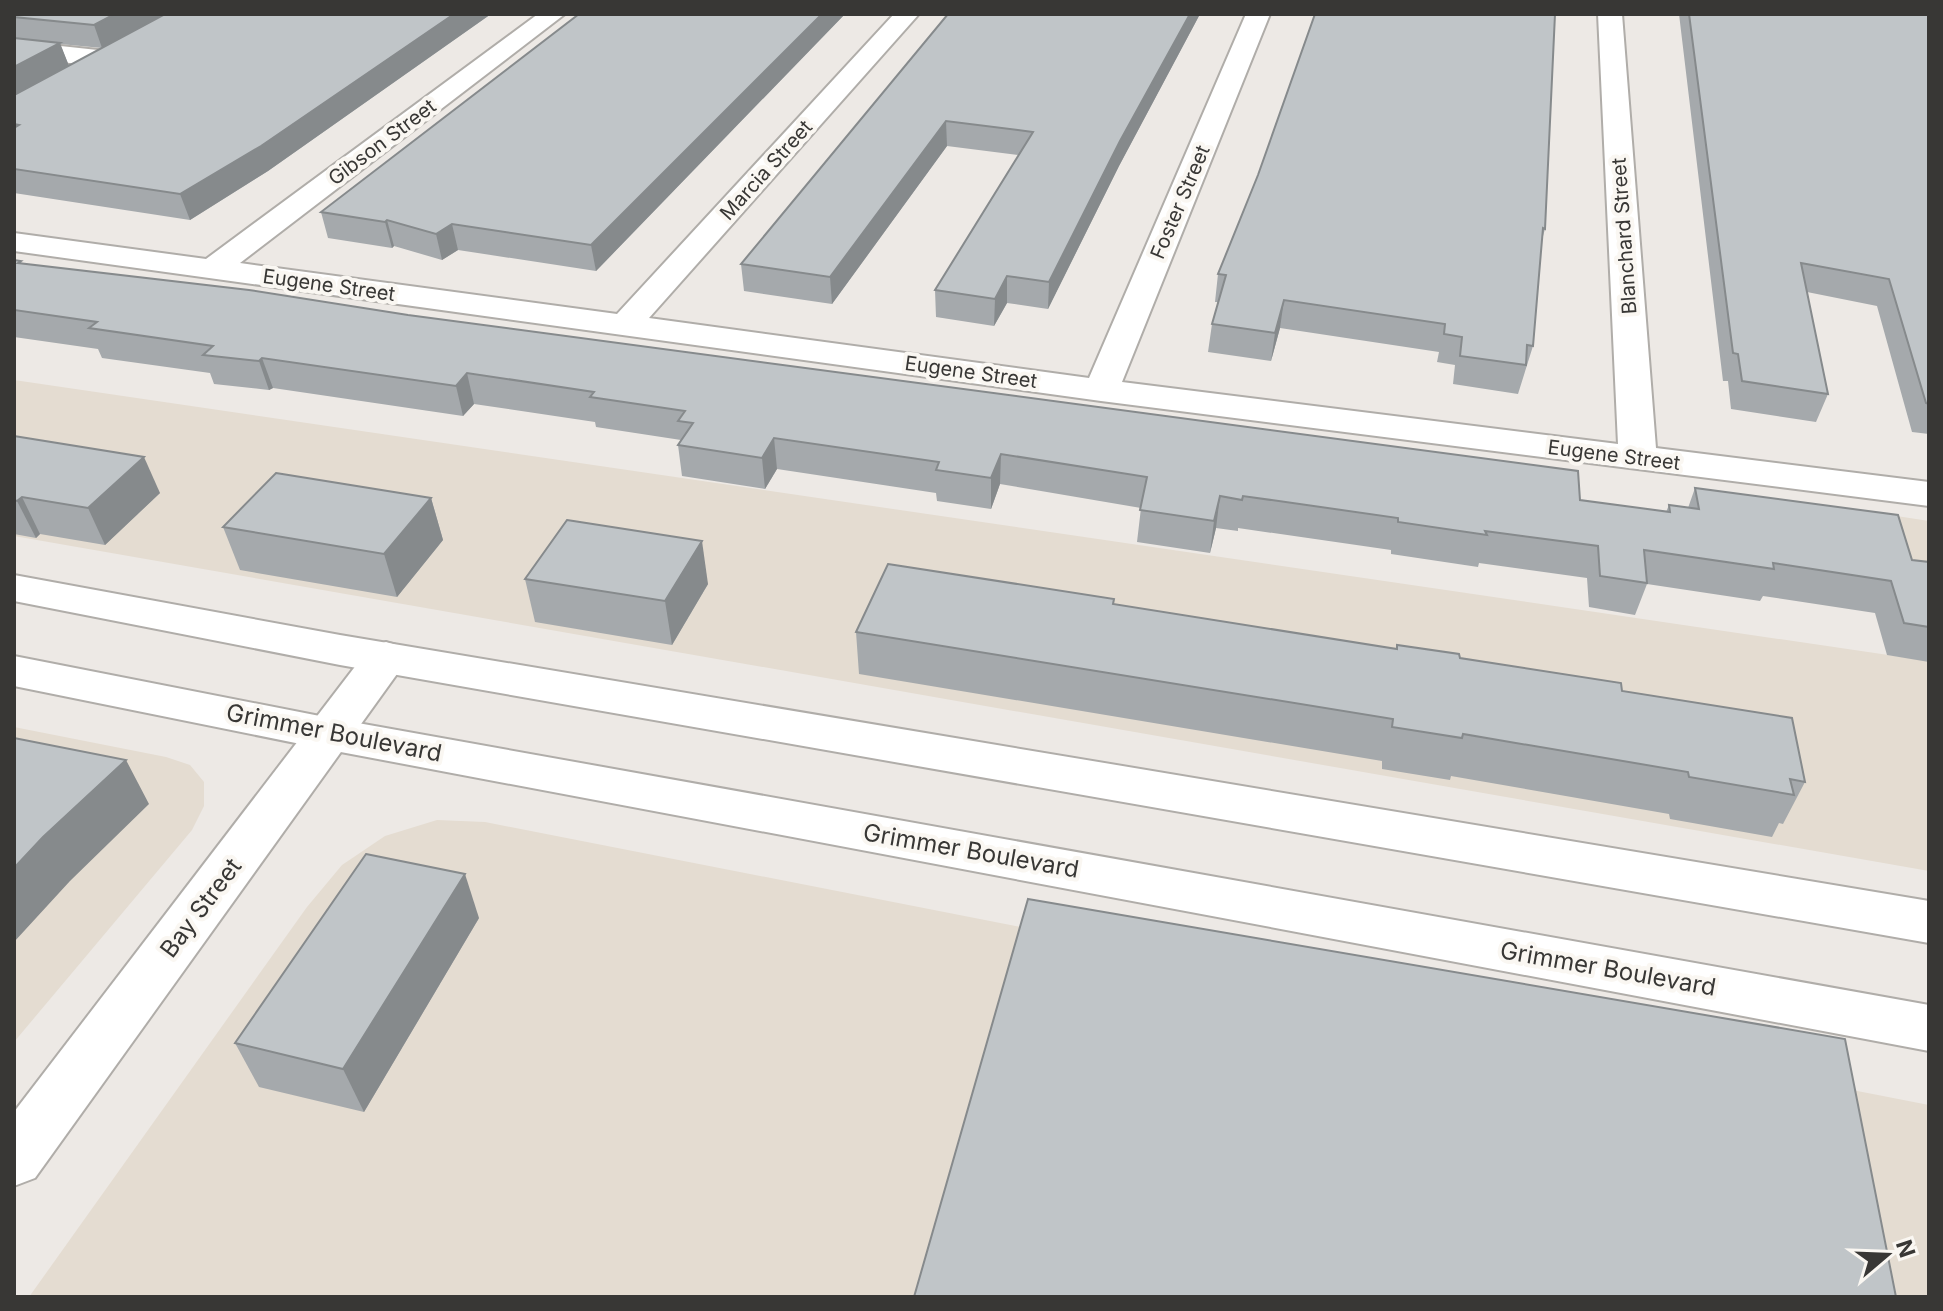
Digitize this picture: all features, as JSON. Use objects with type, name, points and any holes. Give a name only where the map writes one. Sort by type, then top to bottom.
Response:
[{"type":"street","name":"Gibson Street","points":[[212,269],[553,14]]},
{"type":"street","name":"Marcia Street","points":[[625,325],[907,14]]},
{"type":"street","name":"Foster Street","points":[[1101,390],[1258,14]]},
{"type":"street","name":"Blanchard Street","points":[[1610,14],[1638,458]]},
{"type":"street","points":[[67,81],[134,44]]},
{"type":"street","points":[[14,49],[107,59]]},
{"type":"street","name":"Eugene Street","points":[[14,242],[1101,390],[1929,494]]},
{"type":"street","points":[[14,588],[386,657],[1929,922]]},
{"type":"street","name":"Bay Street","points":[[14,1159],[386,657]]},
{"type":"street","name":"Grimmer Boulevard","points":[[14,671],[330,734],[1929,1028]]},
{"type":"shaded area","points":[[14,380],[1929,661],[1929,871],[14,536]]},
{"type":"shaded area","points":[[1890,515],[1929,521],[1929,643]]},
{"type":"shaded area","points":[[14,727],[166,757],[190,765],[204,782],[204,806],[192,830],[14,1042]]},
{"type":"shaded area","points":[[437,820],[485,822],[1929,1105],[1929,1297],[29,1297],[307,907],[342,865],[385,836]]},
{"type":"building","points":[[14,14],[115,14],[94,25],[14,17]]},
{"type":"building","points":[[165,14],[454,14],[261,146],[180,194],[14,169],[14,128],[19,125],[14,124],[14,95]]},
{"type":"building","points":[[579,14],[822,14],[591,245],[452,224],[436,234],[387,220],[321,212]]},
{"type":"building","points":[[948,14],[1190,14],[1120,141],[1049,282],[1007,276],[995,299],[935,290],[1033,132],[946,121],[830,277],[741,264]]},
{"type":"building","points":[[1315,14],[1555,14],[1545,229],[1533,346],[1527,345],[1526,365],[1460,356],[1462,337],[1444,334],[1445,324],[1284,300],[1275,333],[1212,324],[1226,275],[1218,274],[1258,175]]},
{"type":"building","points":[[1689,14],[1929,14],[1929,404],[1926,403],[1889,279],[1801,263],[1828,394],[1742,381],[1738,354],[1733,353]]},
{"type":"building","points":[[14,38],[60,43],[14,67]]},
{"type":"building","points":[[14,260],[21,261],[18,263],[249,290],[408,315],[1578,471],[1580,500],[1670,512],[1669,505],[1699,509],[1695,488],[1898,515],[1912,560],[1929,562],[1929,627],[1904,623],[1891,581],[1773,563],[1774,569],[1644,550],[1647,583],[1600,576],[1598,546],[1485,531],[1487,535],[1398,522],[1398,518],[1243,496],[1242,500],[1220,496],[1214,521],[1140,510],[1147,477],[1001,454],[991,478],[936,470],[939,462],[774,438],[762,458],[678,445],[693,423],[678,421],[685,411],[590,397],[594,392],[467,373],[456,386],[262,358],[259,361],[203,355],[213,346],[89,328],[97,322],[14,310]]},
{"type":"building","points":[[14,436],[144,457],[88,508],[22,497],[17,501],[14,500]]},
{"type":"building","points":[[276,473],[431,498],[384,554],[223,527]]},
{"type":"building","points":[[567,520],[702,541],[665,601],[525,579]]},
{"type":"building","points":[[888,564],[1114,599],[1113,604],[1397,649],[1397,645],[1459,654],[1460,658],[1621,683],[1622,691],[1792,718],[1805,782],[1790,779],[1794,795],[1689,777],[1688,772],[1463,734],[1462,738],[1392,727],[1393,719],[856,632]]},
{"type":"building","points":[[14,738],[126,760],[14,868]]},
{"type":"building","points":[[366,854],[465,874],[343,1069],[235,1043]]},
{"type":"building","points":[[1028,899],[1845,1039],[1896,1297],[914,1297]]}]
